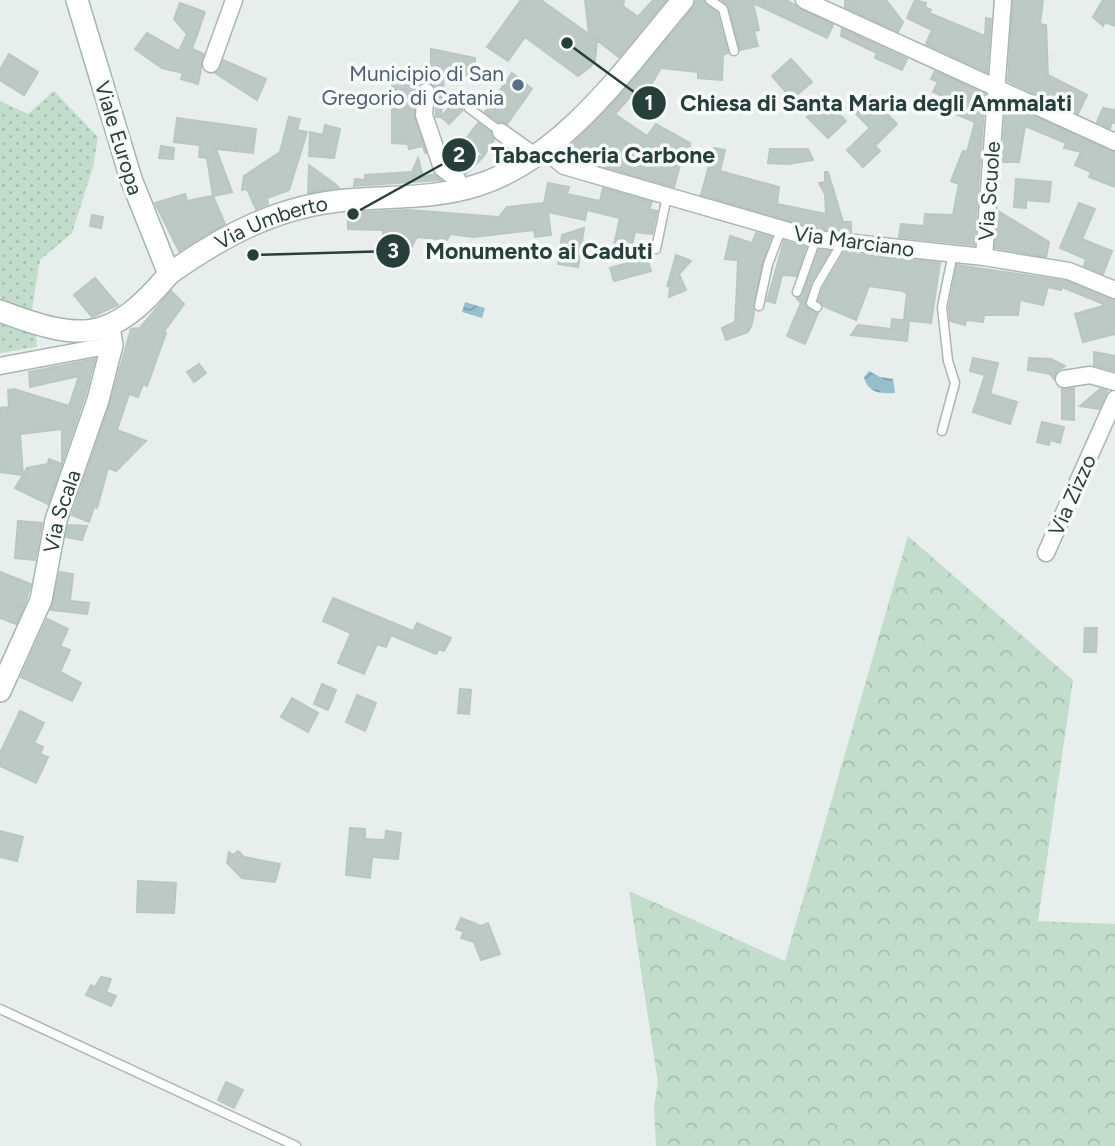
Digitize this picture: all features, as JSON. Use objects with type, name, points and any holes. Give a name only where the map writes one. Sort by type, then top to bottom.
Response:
[{"type":"main road","name":"Viale Europa","points":[[77,0],[146,224],[169,274]]},
{"type":"main road","points":[[546,157],[683,0]]},
{"type":"main road","name":"Via Umberto","points":[[110,336],[169,274],[256,220],[315,204],[422,197],[461,189],[478,185],[546,157]]},
{"type":"main road","points":[[0,311],[63,331],[96,332],[110,336]]},
{"type":"main road","name":"Via Scala","points":[[0,691],[41,600],[56,520],[98,400],[110,336]]},
{"type":"street","points":[[211,64],[234,0]]},
{"type":"street","points":[[804,0],[1115,142]]},
{"type":"street","name":"Via Scuole","points":[[984,257],[1003,0]]},
{"type":"street","points":[[426,92],[424,114],[442,168],[457,179],[461,189]]},
{"type":"street","name":"Via Marciano","points":[[501,132],[546,157],[781,230],[842,243],[953,253],[1069,271],[1115,290]]},
{"type":"street","points":[[0,366],[110,336]]},
{"type":"street","points":[[1064,379],[1090,375],[1115,382]]},
{"type":"street","name":"Via Zizzo","points":[[1046,553],[1115,399]]},
{"type":"lane","points":[[710,0],[723,9],[734,51]]},
{"type":"lane","points":[[469,108],[501,132]]},
{"type":"lane","points":[[656,249],[667,196]]},
{"type":"lane","points":[[759,306],[768,264],[781,230]]},
{"type":"lane","points":[[797,292],[816,239]]},
{"type":"lane","points":[[817,307],[811,303],[817,285],[842,243]]},
{"type":"lane","points":[[942,431],[955,383],[947,361],[942,307],[953,253]]},
{"type":"lane","points":[[0,1009],[296,1146]]},
{"type":"green space","points":[[54,91],[98,137],[93,167],[72,233],[40,260],[32,310],[0,299],[0,101],[28,114]]},
{"type":"green space","points":[[0,320],[36,334],[37,347],[0,353]]},
{"type":"green space","points":[[908,536],[1073,680],[1038,921],[1115,924],[1115,1146],[656,1146],[654,1106],[658,1083],[629,891],[785,961]]},
{"type":"water","points":[[465,302],[485,308],[482,318],[462,312]]},
{"type":"water","points":[[869,371],[880,377],[893,379],[895,393],[880,393],[868,386],[864,377]]},
{"type":"building","points":[[521,0],[541,0],[597,40],[595,61],[590,67],[578,76],[525,37],[508,61],[487,47]]},
{"type":"building","points":[[585,0],[624,0],[623,6],[638,17],[653,0],[666,0],[619,57],[589,34]]},
{"type":"building","points":[[696,0],[704,0],[717,13],[728,53],[723,55],[722,80],[698,78],[698,72],[661,68],[646,93],[638,88],[615,114],[647,136],[656,124],[690,143],[690,157],[683,154],[674,187],[569,157],[564,152],[626,89],[693,8]]},
{"type":"building","points":[[722,0],[786,0],[833,25],[827,38],[753,3],[759,30],[754,31],[758,46],[740,50],[729,7]]},
{"type":"building","points":[[845,0],[886,0],[903,22],[898,32],[845,7]]},
{"type":"building","points":[[915,0],[926,3],[925,7],[931,10],[929,13],[985,36],[986,18],[991,19],[987,72],[926,44],[932,30],[907,18]]},
{"type":"building","points":[[1013,0],[1043,0],[1040,24],[1046,25],[1048,75],[1087,95],[1078,114],[1008,81]]},
{"type":"building","points":[[1103,0],[1115,0],[1115,26],[1105,22],[1103,26],[1093,17]]},
{"type":"building","points":[[180,3],[205,12],[192,49],[204,54],[198,84],[181,79],[183,73],[162,68],[135,49],[147,33],[179,51],[187,34],[174,19]]},
{"type":"building","points":[[842,29],[907,59],[902,70],[875,58],[877,53],[841,36]]},
{"type":"building","points":[[431,49],[475,58],[475,76],[444,75],[441,117],[436,117],[435,87],[426,82],[417,87],[414,115],[426,153],[425,153],[423,146],[409,149],[408,144],[392,143],[392,75],[431,74]]},
{"type":"building","points":[[9,54],[38,72],[24,95],[0,80],[0,70]]},
{"type":"building","points":[[791,59],[812,82],[792,99],[772,76]]},
{"type":"building","points":[[223,60],[266,79],[257,100],[215,73]]},
{"type":"building","points":[[935,71],[985,94],[974,245],[899,237],[901,224],[924,226],[925,214],[953,215],[959,184],[951,181],[963,151],[967,152],[975,122],[941,108],[946,97],[933,92],[938,82],[931,79]]},
{"type":"building","points":[[512,73],[532,89],[507,124],[485,112]]},
{"type":"building","points":[[867,93],[897,124],[875,146],[880,151],[863,167],[847,150],[870,128],[851,109]]},
{"type":"building","points":[[824,99],[846,121],[828,138],[807,117]]},
{"type":"building","points":[[455,101],[463,110],[449,124],[441,117]]},
{"type":"building","points":[[1006,104],[1115,152],[1115,187],[1089,177],[1091,172],[1075,165],[1081,152],[1064,148],[1066,143],[1025,126],[1019,162],[1002,162]]},
{"type":"building","points":[[1103,108],[1115,110],[1115,123],[1112,122],[1110,128],[1097,122]]},
{"type":"building","points":[[289,117],[300,119],[297,130],[307,132],[289,190],[267,198],[268,204],[256,209],[247,189],[242,190],[244,176],[280,152]]},
{"type":"building","points":[[177,118],[256,129],[253,153],[216,149],[232,192],[213,196],[207,158],[199,157],[200,145],[174,142]]},
{"type":"building","points":[[478,123],[491,132],[494,140],[484,156],[466,139]]},
{"type":"building","points":[[325,125],[340,129],[334,158],[309,156],[310,132],[323,135]]},
{"type":"building","points":[[161,146],[174,148],[173,159],[159,158]]},
{"type":"building","points":[[446,147],[483,157],[466,174],[451,161]]},
{"type":"building","points":[[714,148],[725,150],[720,171],[779,187],[777,204],[826,214],[825,194],[819,183],[825,182],[825,172],[828,172],[843,222],[851,222],[851,232],[818,229],[701,195]]},
{"type":"building","points":[[770,149],[808,149],[813,160],[788,164],[768,163]]},
{"type":"building","points":[[418,158],[423,177],[434,174],[441,180],[354,186],[355,179],[365,180],[365,175],[412,172]]},
{"type":"building","points":[[309,165],[335,184],[339,188],[308,193]]},
{"type":"building","points":[[1016,179],[1051,182],[1049,202],[1026,200],[1026,208],[1014,207]]},
{"type":"building","points":[[548,183],[569,187],[567,194],[600,201],[603,188],[652,202],[649,209],[657,211],[652,234],[635,232],[630,253],[613,249],[620,218],[587,210],[585,220],[548,212],[551,235],[535,237],[534,230],[473,237],[450,234],[447,240],[417,237],[402,265],[387,258],[393,242],[383,238],[383,230],[348,229],[348,213],[408,210],[499,217],[507,207],[544,203]]},
{"type":"building","points":[[185,194],[187,201],[213,196],[225,224],[179,251],[155,203]]},
{"type":"building","points":[[1079,203],[1095,209],[1082,239],[1112,251],[1103,274],[1084,266],[1086,259],[1060,248]]},
{"type":"building","points":[[998,211],[1049,242],[1046,257],[995,248]]},
{"type":"building","points":[[92,215],[103,217],[101,228],[90,226]]},
{"type":"building","points":[[584,228],[578,267],[558,264],[562,235]]},
{"type":"building","points":[[756,233],[771,237],[762,263],[752,324],[748,332],[726,340],[722,328],[735,322],[738,260],[725,259],[730,236],[752,243]]},
{"type":"building","points":[[784,241],[806,247],[796,276],[782,275],[775,303],[767,301]]},
{"type":"building","points":[[819,250],[830,251],[811,282],[805,301],[807,308],[818,313],[805,344],[787,336],[801,303],[797,299],[803,294]]},
{"type":"building","points":[[844,253],[940,263],[931,323],[904,320],[907,293],[903,291],[869,286],[856,320],[823,306],[819,300],[823,288]]},
{"type":"building","points":[[676,255],[691,261],[679,274],[686,290],[669,297],[670,283],[667,287]]},
{"type":"building","points":[[647,258],[651,271],[614,281],[610,268]]},
{"type":"building","points":[[957,265],[1066,281],[1115,300],[1115,334],[1083,342],[1075,314],[1106,305],[1062,287],[1061,290],[1048,287],[1043,305],[1020,300],[1018,315],[984,315],[983,322],[966,320],[965,325],[950,321],[949,307]]},
{"type":"building","points":[[95,278],[118,305],[92,317],[74,295]]},
{"type":"building","points":[[171,291],[184,304],[163,333],[166,333],[147,386],[143,384],[138,397],[129,394],[117,430],[146,441],[116,471],[108,468],[97,508],[94,507],[89,522],[72,515],[110,404],[131,329],[140,328]]},
{"type":"building","points":[[892,319],[909,321],[907,341],[851,335],[858,325],[891,329]]},
{"type":"building","points":[[1094,352],[1115,356],[1115,371],[1094,365]]},
{"type":"building","points":[[973,358],[998,363],[990,394],[1017,402],[1010,424],[973,412],[985,375],[970,371]]},
{"type":"building","points":[[1029,358],[1051,359],[1065,366],[1057,371],[1054,379],[1050,374],[1028,370]]},
{"type":"building","points":[[95,359],[62,463],[62,429],[20,434],[23,475],[0,472],[0,408],[9,407],[8,390],[14,389],[69,406],[79,376],[30,387],[29,372]]},
{"type":"building","points":[[199,364],[206,373],[194,382],[187,372]]},
{"type":"building","points":[[1074,388],[1074,420],[1062,419],[1062,389]]},
{"type":"building","points":[[1100,389],[1107,391],[1099,409],[1080,406]]},
{"type":"building","points":[[1042,422],[1064,427],[1060,443],[1050,440],[1049,445],[1037,442]]},
{"type":"building","points":[[49,459],[62,464],[48,504],[15,488],[27,468],[48,464]]},
{"type":"building","points":[[18,521],[42,523],[35,560],[15,558]]},
{"type":"building","points":[[68,525],[87,526],[82,540],[66,537]]},
{"type":"building","points":[[0,572],[31,584],[24,607],[20,606],[23,608],[16,624],[0,618]]},
{"type":"building","points":[[60,572],[73,574],[70,601],[89,603],[87,614],[51,610]]},
{"type":"building","points":[[333,598],[413,631],[417,623],[451,638],[444,651],[439,649],[436,654],[391,635],[386,647],[377,644],[364,674],[338,663],[351,633],[323,621]]},
{"type":"building","points":[[47,619],[68,629],[60,646],[70,650],[60,672],[81,683],[72,701],[21,677]]},
{"type":"building","points":[[1085,628],[1097,628],[1096,652],[1084,652]]},
{"type":"building","points":[[322,684],[336,690],[328,710],[314,704]]},
{"type":"building","points":[[460,689],[471,690],[469,714],[458,713]]},
{"type":"building","points":[[357,695],[376,703],[365,731],[346,722]]},
{"type":"building","points":[[292,698],[318,713],[308,732],[281,717]]},
{"type":"building","points":[[20,711],[44,723],[34,743],[43,747],[40,754],[48,757],[36,783],[0,766],[0,753]]},
{"type":"building","points":[[350,828],[365,829],[365,839],[385,840],[386,831],[401,833],[398,859],[372,857],[370,878],[346,875]]},
{"type":"building","points":[[0,831],[23,837],[17,861],[0,857]]},
{"type":"building","points":[[238,851],[244,857],[280,864],[275,882],[242,878],[227,863],[229,852],[233,855]]},
{"type":"building","points":[[138,881],[176,883],[174,913],[137,912]]},
{"type":"building","points":[[461,918],[481,926],[488,923],[500,954],[481,960],[474,942],[461,938],[464,932],[456,929]]},
{"type":"building","points":[[101,977],[111,979],[106,992],[116,996],[111,1006],[86,995],[91,985],[95,987]]},
{"type":"building","points":[[226,1082],[243,1090],[234,1108],[218,1100]]},
{"type":"place","name":"Chiesa di Santa Maria degli Ammalati","points":[[567,43]]},
{"type":"place","name":"Municipio di San Gregorio di Catania","points":[[518,85]]},
{"type":"place","name":"Tabaccheria Carbone","points":[[353,214]]},
{"type":"place","name":"Monumento ai Caduti","points":[[253,255]]}]
